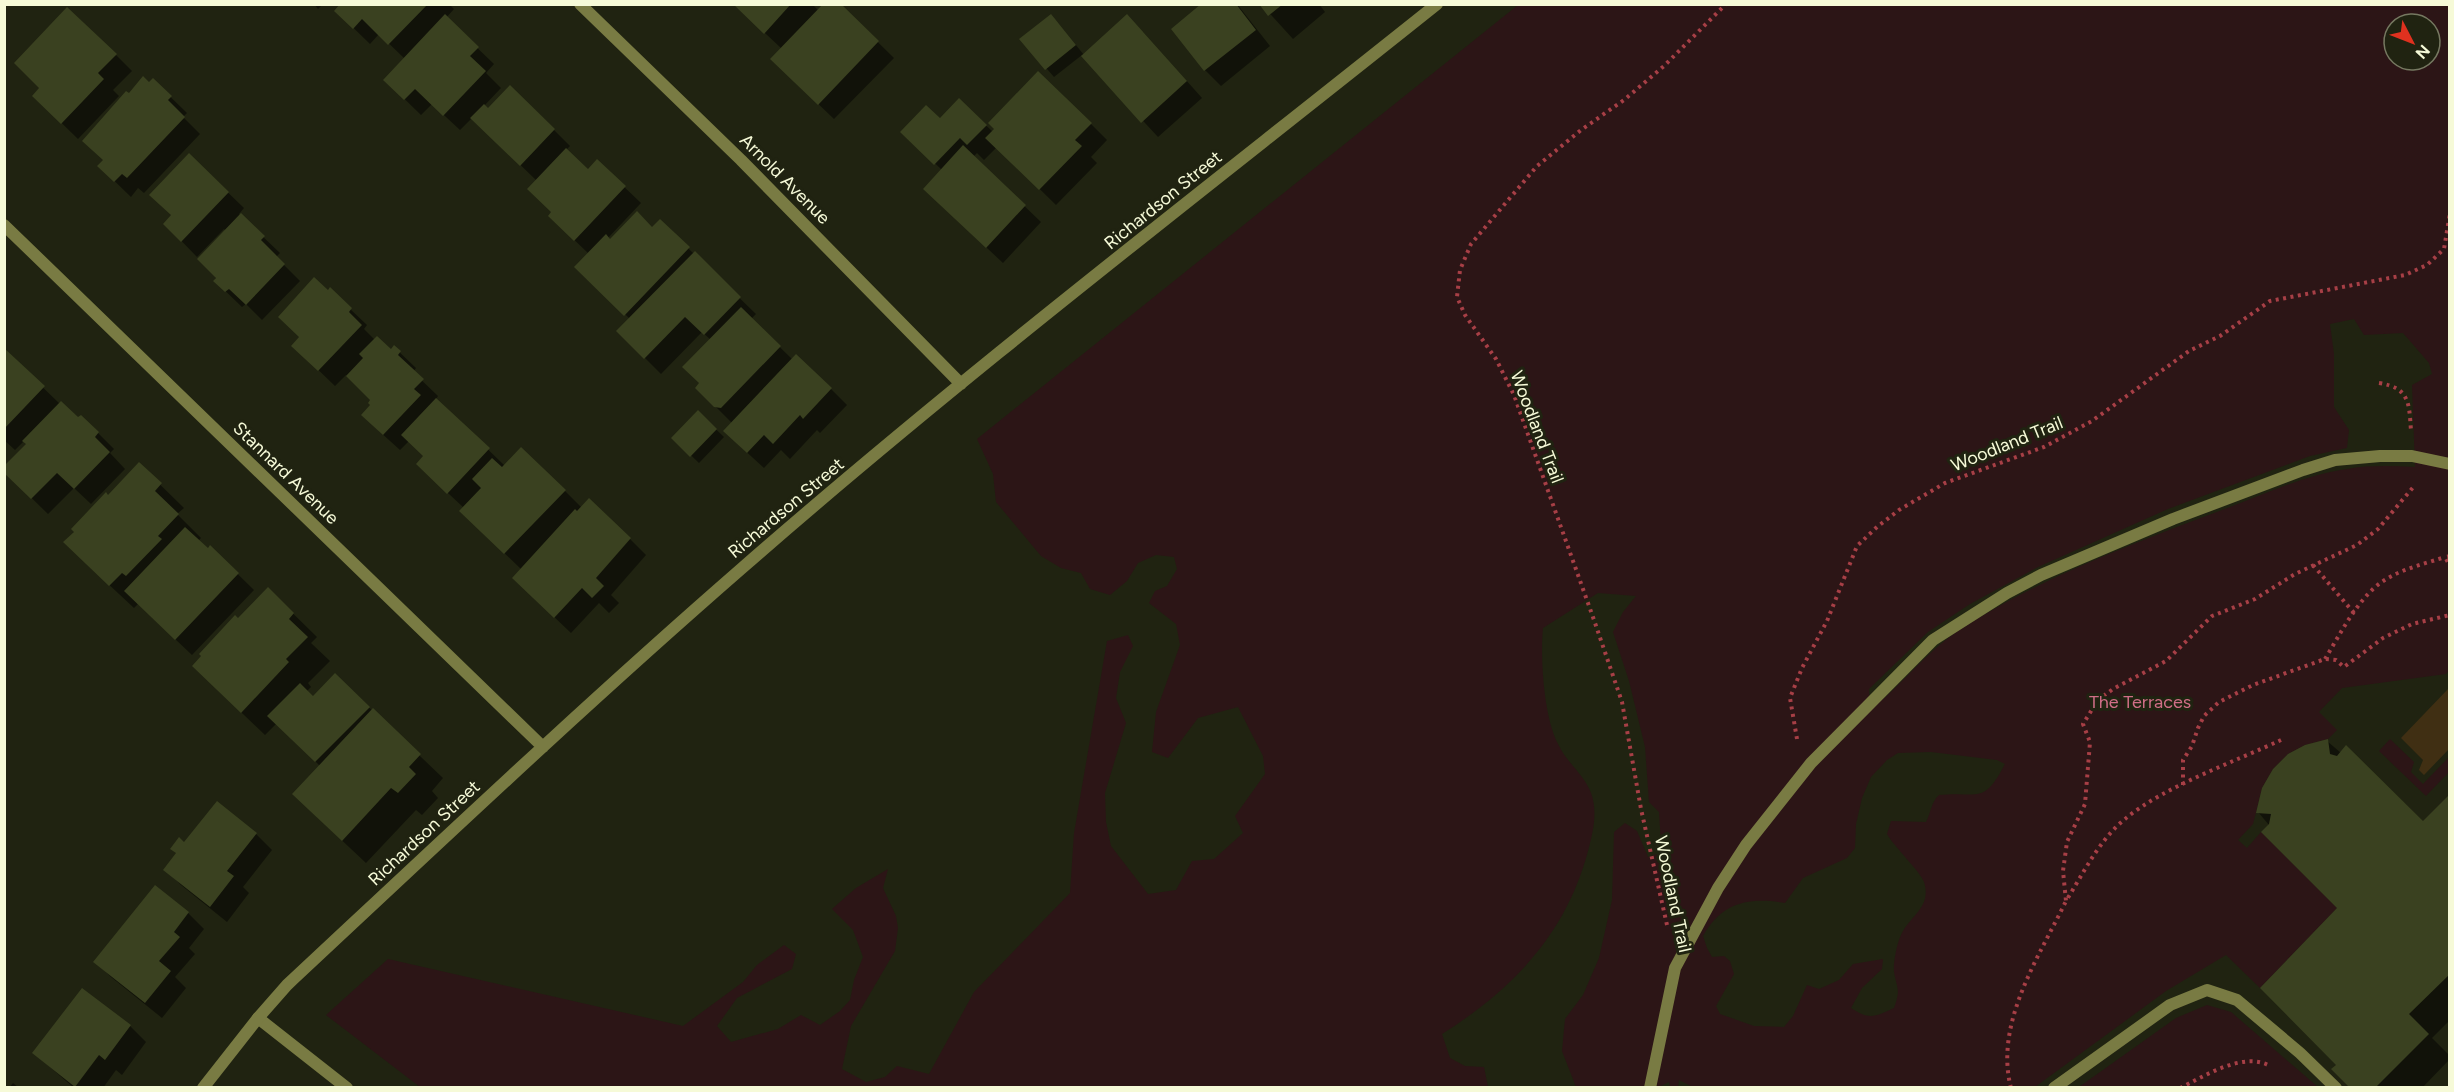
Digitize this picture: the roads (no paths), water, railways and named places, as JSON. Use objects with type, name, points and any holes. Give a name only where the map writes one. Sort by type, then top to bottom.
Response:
[{"type":"street","name":"Arnold Avenue","points":[[580,4],[741,160],[961,384]]},
{"type":"street","name":"Richardson Street","points":[[203,1088],[287,985],[543,747],[742,568],[961,384],[1437,4]]},
{"type":"street","name":"Stannard Avenue","points":[[4,225],[543,747]]},
{"type":"street","points":[[1650,1088],[1675,968],[1708,905],[1746,845],[1811,763],[1933,640],[2007,593],[2173,519],[2303,470],[2335,460],[2412,456],[2450,464]]},
{"type":"street","points":[[2054,1088],[2170,1005],[2207,990],[2237,1000],[2300,1053],[2336,1088]]},
{"type":"street","points":[[258,1018],[347,1088]]},
{"type":"park label","name":"The Terraces","points":[[2140,702]]}]
